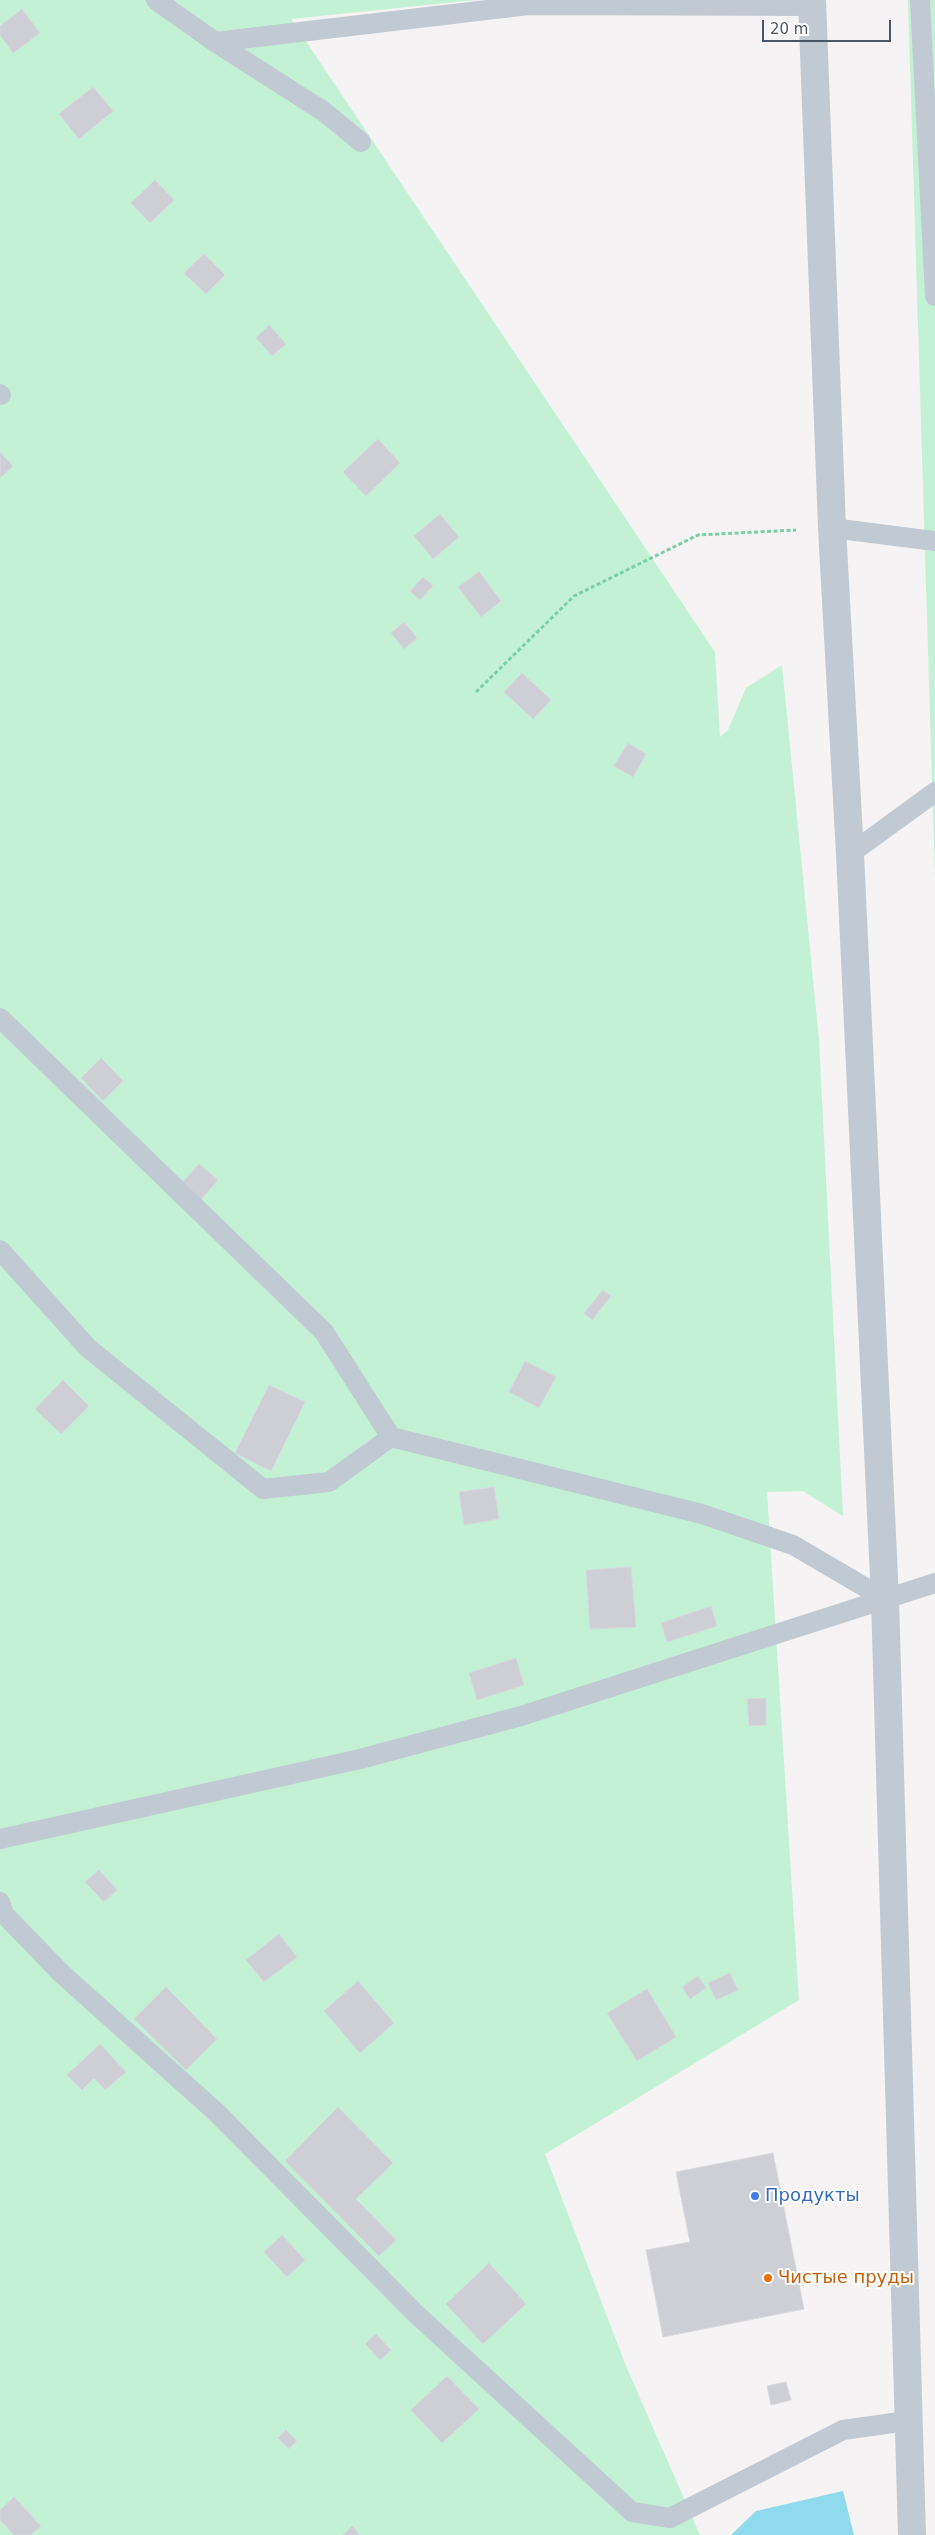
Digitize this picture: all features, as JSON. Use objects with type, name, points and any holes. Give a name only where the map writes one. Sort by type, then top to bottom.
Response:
[{"type":"street","points":[[812,3],[832,528],[850,854],[885,1599],[912,2535]]},
{"type":"lane","points":[[156,0],[215,42],[323,111],[361,142]]},
{"type":"lane","points":[[920,0],[935,296]]},
{"type":"lane","points":[[215,42],[529,5],[812,3]]},
{"type":"lane","points":[[832,528],[935,541]]},
{"type":"lane","points":[[850,854],[935,792]]},
{"type":"lane","points":[[0,1018],[324,1332],[391,1437],[702,1514],[793,1545],[885,1599]]},
{"type":"lane","points":[[0,1250],[88,1348],[262,1489],[329,1482],[391,1437]]},
{"type":"lane","points":[[0,1839],[360,1759],[512,1718],[935,1583]]},
{"type":"lane","points":[[0,1902],[4,1914],[61,1973],[217,2113],[415,2313],[632,2512],[670,2518],[843,2430],[908,2421]]},
{"type":"path","points":[[476,692],[574,596],[698,535],[832,528]]},
{"type":"green space","points":[[0,0],[476,0],[291,19],[715,652],[720,737],[728,730],[746,688],[782,665],[819,1040],[843,1516],[803,1491],[767,1492],[799,2000],[545,2154],[626,2366],[700,2535],[0,2535]]},
{"type":"green space","points":[[908,0],[935,0],[935,877]]},
{"type":"water","points":[[843,2491],[854,2535],[731,2535],[756,2511]]},
{"type":"building","points":[[22,9],[40,33],[13,53],[0,35],[0,26]]},
{"type":"building","points":[[93,87],[113,111],[79,139],[59,114]]},
{"type":"building","points":[[155,180],[174,200],[150,223],[131,203]]},
{"type":"building","points":[[204,254],[225,275],[206,294],[184,273]]},
{"type":"building","points":[[269,325],[286,344],[272,356],[256,338]]},
{"type":"building","points":[[378,439],[400,463],[366,496],[343,472]]},
{"type":"building","points":[[0,452],[13,466],[0,478]]},
{"type":"building","points":[[440,514],[459,537],[433,559],[414,536]]},
{"type":"building","points":[[479,572],[501,601],[481,617],[458,587]]},
{"type":"building","points":[[423,577],[433,586],[420,600],[410,591]]},
{"type":"building","points":[[404,622],[417,638],[404,649],[391,633]]},
{"type":"building","points":[[522,673],[551,700],[533,719],[504,692]]},
{"type":"building","points":[[628,743],[646,754],[633,777],[614,766]]},
{"type":"building","points":[[101,1058],[123,1081],[103,1101],[81,1078]]},
{"type":"building","points":[[199,1164],[218,1180],[198,1203],[179,1186]]},
{"type":"building","points":[[603,1290],[611,1296],[592,1320],[584,1313]]},
{"type":"building","points":[[525,1361],[556,1377],[539,1408],[509,1392]]},
{"type":"building","points":[[63,1380],[89,1406],[61,1434],[35,1409]]},
{"type":"building","points":[[269,1385],[305,1402],[271,1471],[235,1453]]},
{"type":"building","points":[[494,1487],[499,1519],[464,1525],[459,1492]]},
{"type":"building","points":[[631,1567],[636,1627],[590,1629],[586,1570]]},
{"type":"building","points":[[711,1606],[717,1626],[667,1642],[661,1623]]},
{"type":"building","points":[[516,1658],[524,1685],[477,1700],[469,1673]]},
{"type":"building","points":[[766,1698],[766,1725],[749,1726],[747,1699]]},
{"type":"building","points":[[99,1870],[117,1890],[104,1902],[85,1882]]},
{"type":"building","points":[[279,1934],[297,1957],[264,1982],[246,1960]]},
{"type":"building","points":[[730,1973],[738,1990],[716,2000],[708,1983]]},
{"type":"building","points":[[698,1976],[706,1988],[690,1999],[682,1987]]},
{"type":"building","points":[[358,1981],[394,2023],[360,2053],[324,2011]]},
{"type":"building","points":[[166,1987],[217,2039],[186,2070],[134,2019]]},
{"type":"building","points":[[647,1989],[676,2037],[637,2061],[607,2013]]},
{"type":"building","points":[[100,2044],[126,2072],[105,2090],[94,2078],[82,2090],[67,2075]]},
{"type":"building","points":[[338,2107],[393,2163],[356,2199],[396,2240],[379,2256],[285,2161]]},
{"type":"building","points":[[773,2153],[804,2309],[663,2337],[646,2250],[690,2242],[676,2172]]},
{"type":"building","points":[[282,2235],[305,2260],[287,2277],[264,2252]]},
{"type":"building","points":[[489,2263],[526,2304],[483,2344],[446,2304]]},
{"type":"building","points":[[376,2334],[391,2350],[380,2360],[365,2344]]},
{"type":"building","points":[[447,2376],[479,2409],[442,2443],[411,2410]]},
{"type":"building","points":[[786,2382],[791,2400],[771,2405],[767,2386]]},
{"type":"building","points":[[286,2430],[297,2441],[289,2449],[278,2438]]},
{"type":"building","points":[[14,2497],[41,2526],[31,2535],[14,2535],[0,2520],[0,2510]]},
{"type":"building","points":[[352,2526],[360,2535],[343,2535]]},
{"type":"place","name":"Продукты","points":[[755,2196]]},
{"type":"place","name":"Чистые пруды","points":[[768,2278]]}]
